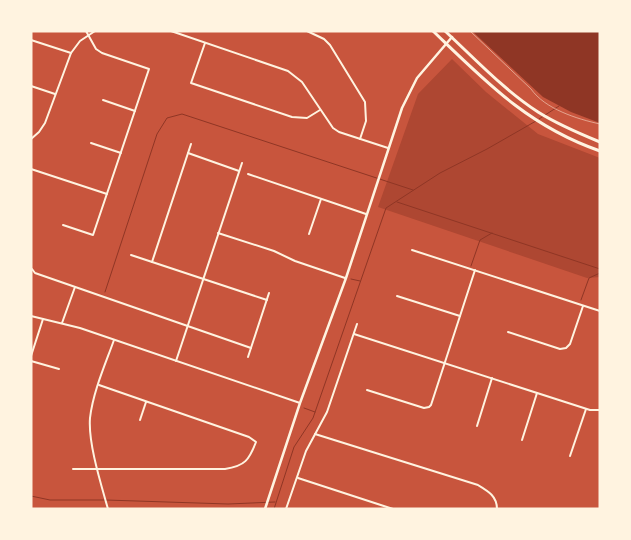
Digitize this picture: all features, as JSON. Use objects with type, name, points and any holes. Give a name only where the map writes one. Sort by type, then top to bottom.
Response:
[{"type":"main road","points":[[433,31],[498,93],[531,118],[567,138],[600,151]]},
{"type":"main road","points":[[446,31],[507,89],[539,113],[600,142]]},
{"type":"street","points":[[63,225],[93,235],[149,69],[102,53],[96,49],[86,31]]},
{"type":"street","points":[[31,139],[43,126],[71,53],[80,41],[95,31]]},
{"type":"street","points":[[171,31],[288,71],[302,82],[333,128],[360,140],[388,148]]},
{"type":"street","points":[[307,31],[330,44],[365,102],[366,121],[360,140]]},
{"type":"street","points":[[265,509],[300,404],[346,278],[402,108],[418,78],[452,37]]},
{"type":"street","points":[[31,40],[71,53]]},
{"type":"street","points":[[205,42],[191,83],[292,118],[307,118],[320,110]]},
{"type":"street","points":[[31,86],[55,94]]},
{"type":"street","points":[[103,100],[134,111]]},
{"type":"street","points":[[91,143],[121,153]]},
{"type":"street","points":[[152,262],[191,144]]},
{"type":"street","points":[[188,153],[239,171]]},
{"type":"street","points":[[176,361],[242,163]]},
{"type":"street","points":[[31,169],[107,194]]},
{"type":"street","points":[[248,174],[366,214]]},
{"type":"street","points":[[309,234],[321,198]]},
{"type":"street","points":[[218,232],[274,250],[295,261],[346,278]]},
{"type":"street","points":[[412,250],[600,311]]},
{"type":"street","points":[[131,255],[267,300]]},
{"type":"street","points":[[32,268],[35,273],[251,348]]},
{"type":"street","points":[[367,390],[420,407],[428,407],[433,402],[475,270]]},
{"type":"street","points":[[62,324],[74,287]]},
{"type":"street","points":[[248,357],[269,293]]},
{"type":"street","points":[[397,296],[460,316]]},
{"type":"street","points":[[508,332],[560,349],[568,349],[583,306]]},
{"type":"street","points":[[31,316],[80,328],[300,404]]},
{"type":"street","points":[[31,356],[43,319]]},
{"type":"street","points":[[286,509],[306,451],[328,412],[357,324]]},
{"type":"street","points":[[354,334],[537,393],[586,408],[600,410]]},
{"type":"street","points":[[108,509],[91,437],[90,420],[92,408],[114,340]]},
{"type":"street","points":[[31,360],[59,369]]},
{"type":"street","points":[[477,426],[492,378]]},
{"type":"street","points":[[73,469],[225,470],[237,467],[246,461],[256,442],[249,437],[99,385]]},
{"type":"street","points":[[522,440],[537,393]]},
{"type":"street","points":[[140,420],[146,402]]},
{"type":"street","points":[[570,456],[586,408]]},
{"type":"street","points":[[316,434],[478,485],[490,492],[497,502],[497,509]]},
{"type":"street","points":[[298,478],[393,509]]},
{"type":"path","points":[[470,31],[532,89],[539,99],[579,120],[600,124]]},
{"type":"shaded area","points":[[472,31],[600,31],[600,123],[571,112],[543,97]]},
{"type":"shaded area","points":[[452,59],[486,92],[538,134],[600,158],[600,277],[587,278],[378,207],[418,94]]},
{"type":"waterway","points":[[539,119],[559,106]]},
{"type":"waterway","points":[[105,292],[157,134],[167,118],[182,114],[413,190]]},
{"type":"waterway","points":[[274,509],[294,447],[313,418],[386,208],[440,173],[536,121]]},
{"type":"waterway","points":[[397,202],[600,269]]},
{"type":"waterway","points":[[471,266],[480,240],[492,233]]},
{"type":"waterway","points":[[581,300],[589,278],[600,273]]},
{"type":"waterway","points":[[351,279],[360,281]]},
{"type":"waterway","points":[[304,408],[315,412]]},
{"type":"waterway","points":[[31,496],[50,500],[228,504],[275,502]]}]
